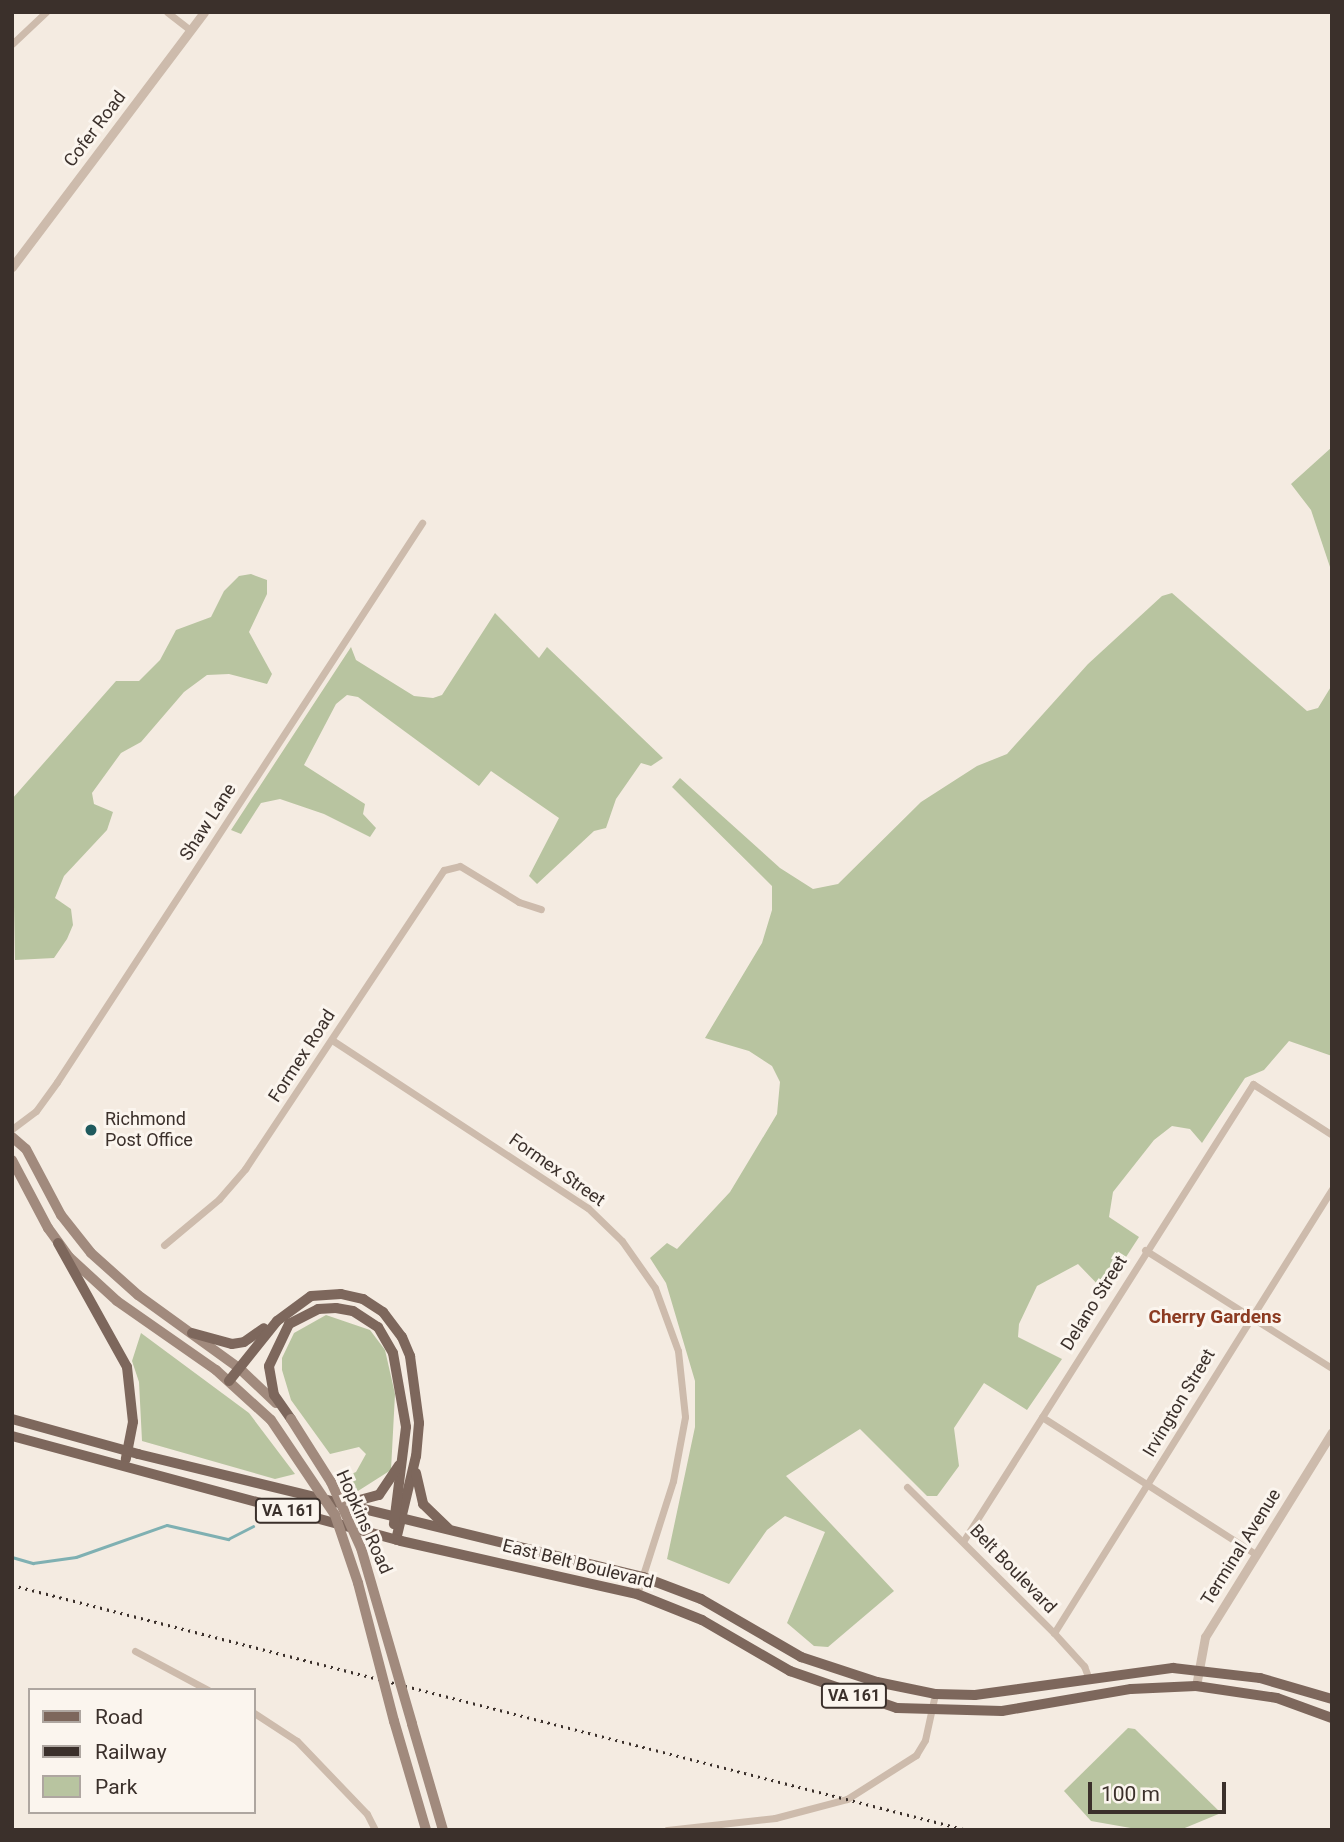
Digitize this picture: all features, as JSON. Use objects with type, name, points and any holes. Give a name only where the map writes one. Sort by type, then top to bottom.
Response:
[{"type":"main road","name":"Hopkins Road","points":[[12,1137],[26,1149],[61,1214],[91,1253],[138,1295],[239,1368],[290,1419],[331,1482],[361,1548],[443,1830]]},
{"type":"main road","name":"Hopkins Road","points":[[12,1160],[58,1243],[117,1301],[229,1381],[271,1420],[335,1516],[358,1583],[426,1830]]},
{"type":"main road","points":[[58,1243],[127,1367],[133,1422],[124,1467]]},
{"type":"main road","points":[[192,1333],[224,1344],[244,1342],[311,1296],[329,1293],[363,1299],[383,1312],[402,1337],[415,1380],[416,1456],[423,1504],[454,1531]]},
{"type":"main road","points":[[290,1419],[270,1380],[269,1366],[281,1334],[289,1324],[318,1309],[353,1311],[377,1327],[393,1353],[404,1405],[406,1443],[396,1539]]},
{"type":"main road","points":[[229,1381],[284,1314]]},
{"type":"main road","name":"East Belt Boulevard","points":[[12,1419],[128,1452],[643,1577],[701,1599],[802,1657],[877,1682],[935,1694],[1007,1693],[1147,1670],[1196,1669],[1260,1678],[1332,1699]]},
{"type":"main road","name":"East Belt Boulevard","points":[[12,1436],[396,1539],[637,1594],[702,1620],[790,1671],[832,1688],[897,1708],[931,1712],[1002,1711],[1131,1689],[1196,1686],[1277,1698],[1332,1718]]},
{"type":"main road","points":[[340,1504],[368,1500],[384,1490],[396,1475],[406,1443]]},
{"type":"main road","points":[[398,1518],[416,1456]]},
{"type":"street","points":[[12,44],[46,12]]},
{"type":"street","points":[[167,12],[190,30]]},
{"type":"street","name":"Cofer Road","points":[[12,267],[204,12]]},
{"type":"street","name":"Shaw Lane","points":[[12,1129],[36,1111],[57,1082],[422,523]]},
{"type":"street","name":"Formex Road","points":[[164,1245],[219,1199],[245,1169],[448,868],[465,868],[519,902],[541,909]]},
{"type":"street","name":"Formex Street","points":[[332,1040],[587,1208],[622,1241],[655,1288],[678,1350],[685,1417],[673,1481],[637,1594]]},
{"type":"street","name":"Delano Street","points":[[964,1540],[1145,1250],[1253,1084],[1332,1135]]},
{"type":"street","name":"Irvington Street","points":[[1054,1633],[1250,1316],[1332,1189]]},
{"type":"street","points":[[1145,1250],[1332,1368]]},
{"type":"street","points":[[1042,1417],[1254,1553]]},
{"type":"street","name":"Terminal Avenue","points":[[1196,1686],[1196,1669],[1205,1636],[1254,1553],[1332,1432]]},
{"type":"street","name":"Belt Boulevard","points":[[907,1487],[964,1540],[1054,1633],[1089,1679]]},
{"type":"street","points":[[135,1651],[204,1688]]},
{"type":"street","points":[[667,1830],[775,1818],[847,1799],[916,1755],[925,1740],[935,1694]]},
{"type":"street","points":[[256,1714],[297,1741],[367,1814],[375,1830]]},
{"type":"green space","points":[[1332,447],[1332,573],[1311,510],[1291,484]]},
{"type":"green space","points":[[251,574],[267,580],[267,594],[249,632],[272,674],[267,684],[229,674],[207,675],[184,692],[141,742],[121,753],[92,793],[94,804],[113,812],[107,830],[64,876],[55,898],[71,909],[73,925],[67,939],[54,958],[15,960],[12,799],[116,681],[139,681],[160,660],[176,630],[211,617],[224,591],[239,576]]},
{"type":"green space","points":[[1172,593],[1307,711],[1318,708],[1332,685],[1332,1056],[1289,1041],[1264,1070],[1245,1078],[1202,1143],[1190,1129],[1172,1126],[1154,1140],[1113,1192],[1109,1217],[1139,1237],[1104,1291],[1078,1264],[1037,1286],[1019,1324],[1018,1337],[1062,1359],[1027,1410],[984,1383],[954,1428],[959,1466],[937,1496],[927,1496],[860,1429],[786,1476],[894,1591],[828,1647],[814,1646],[787,1623],[825,1532],[785,1516],[767,1530],[729,1584],[667,1559],[695,1427],[695,1381],[666,1283],[650,1258],[667,1243],[677,1249],[730,1192],[777,1114],[780,1082],[772,1066],[749,1051],[705,1038],[762,943],[772,910],[772,886],[672,787],[680,778],[780,868],[813,889],[838,884],[921,802],[977,766],[1007,754],[1088,664],[1162,596]]},
{"type":"green space","points":[[495,613],[539,658],[547,647],[663,758],[651,766],[641,763],[616,799],[606,828],[594,831],[537,884],[529,876],[559,818],[491,771],[479,786],[358,697],[347,695],[336,704],[304,765],[365,804],[363,814],[376,828],[370,837],[324,814],[280,799],[261,803],[241,834],[231,830],[351,647],[356,660],[414,696],[433,698],[442,695]]},
{"type":"green space","points":[[326,1315],[370,1330],[385,1350],[395,1394],[391,1470],[358,1491],[349,1489],[342,1478],[356,1472],[366,1454],[359,1447],[330,1454],[291,1400],[282,1370],[282,1358],[294,1333]]},
{"type":"green space","points":[[141,1333],[249,1413],[295,1474],[275,1479],[142,1441],[139,1382],[132,1361]]},
{"type":"green space","points":[[1128,1728],[1135,1729],[1221,1813],[1180,1830],[1142,1830],[1091,1821],[1064,1791]]},
{"type":"waterway","points":[[12,1557],[33,1563],[76,1557],[167,1525],[228,1539],[253,1526]]},
{"type":"railway","points":[[12,1585],[967,1830]]},
{"type":"place","name":"Richmond Post Office","points":[[91,1130]]},
{"type":"district","name":"Cherry Gardens","points":[[1215,1317]]}]
